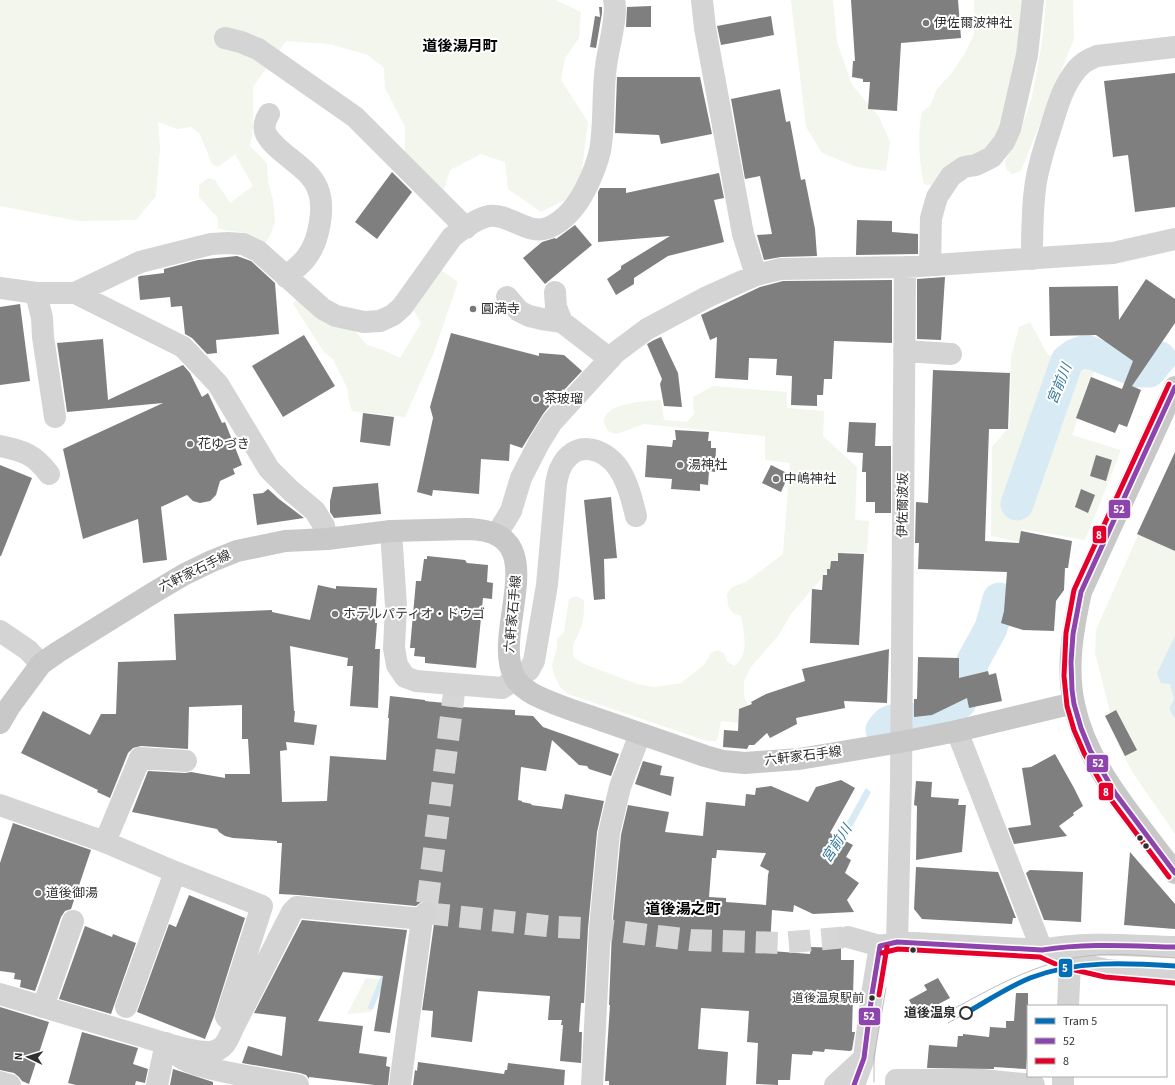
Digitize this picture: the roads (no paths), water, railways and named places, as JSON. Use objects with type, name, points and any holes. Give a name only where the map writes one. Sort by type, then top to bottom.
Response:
[{"type":"main road","points":[[1175,388],[1081,592],[1074,624],[1071,653],[1071,680],[1074,703],[1089,750],[1111,788],[1175,873]]},
{"type":"main road","name":"六軒家石手線","points":[[0,723],[14,700],[41,664],[153,592],[212,561],[237,551],[285,541],[327,539],[391,531],[480,529],[497,534],[508,544],[514,555],[517,566],[508,656],[510,667],[515,678],[522,687],[533,694],[569,709],[705,756],[723,761],[745,763],[799,759],[902,742],[957,731],[1074,703]]},
{"type":"street","points":[[0,288],[36,293],[75,293],[140,262],[211,244],[243,244],[258,252],[323,309],[336,316],[364,322],[380,321],[393,315],[402,307],[452,237],[466,228],[488,216],[494,216],[529,228],[540,230],[550,227],[572,211],[581,199],[593,172],[600,151],[605,68],[615,12],[614,0]]},
{"type":"street","points":[[702,0],[705,28],[743,234],[756,275]]},
{"type":"street","points":[[930,265],[931,218],[937,197],[951,176],[964,167],[976,165],[992,157],[1004,142],[1010,129],[1027,55],[1033,0]]},
{"type":"street","points":[[224,38],[241,42],[258,49],[355,117],[466,228]]},
{"type":"street","points":[[1032,259],[1032,221],[1035,188],[1041,156],[1060,98],[1068,81],[1086,60],[1097,56],[1175,48]]},
{"type":"street","points":[[269,114],[265,119],[266,134],[273,143],[306,172],[317,187],[321,201],[319,228],[314,244],[306,258],[286,277]]},
{"type":"street","points":[[497,534],[511,511],[521,478],[539,443],[552,422],[610,359],[647,329],[707,297],[756,275],[781,269],[905,268],[1113,253],[1175,239]]},
{"type":"street","name":"伊佐爾波坂","points":[[854,1085],[864,1058],[872,994],[889,944],[902,742],[905,268]]},
{"type":"street","points":[[555,292],[556,307],[562,322]]},
{"type":"street","points":[[36,293],[42,318],[43,338],[55,417]]},
{"type":"street","points":[[75,293],[183,347],[218,384],[269,469],[290,490],[315,511],[324,526],[327,539]]},
{"type":"street","points":[[507,297],[519,311],[530,316],[562,322],[610,359]]},
{"type":"street","points":[[904,351],[951,354]]},
{"type":"street","points":[[0,446],[20,451],[33,457],[40,462],[49,474]]},
{"type":"street","points":[[391,531],[396,606],[394,648],[397,665],[405,677],[416,681],[502,688],[515,678],[530,670],[534,661],[547,585],[556,484],[560,468],[568,457],[578,450],[589,448],[609,457],[619,470],[628,488],[636,516]]},
{"type":"street","points":[[0,631],[28,650],[41,664]]},
{"type":"street","points":[[957,731],[1042,950],[1070,962],[1107,970],[1175,976]]},
{"type":"street","points":[[592,1085],[600,929],[609,833],[620,787],[640,734]]},
{"type":"street","points":[[105,842],[140,758],[186,760]]},
{"type":"street","points":[[0,805],[105,842],[262,906],[226,1017],[233,1028]]},
{"type":"street","points":[[126,1007],[176,872]]},
{"type":"street","points":[[0,994],[166,1043],[209,1052],[220,1049],[227,1043],[233,1028],[292,912],[297,907],[424,916],[400,1085]]},
{"type":"street","points":[[43,1007],[73,921]]},
{"type":"street","points":[[848,937],[889,944],[1042,950],[1061,946],[1087,944],[1175,947]]},
{"type":"street","points":[[1068,1005],[1070,962]]},
{"type":"street","points":[[157,1085],[166,1043]]},
{"type":"street","points":[[166,1043],[182,1060],[221,1071],[298,1085]]},
{"type":"street","points":[[835,1085],[864,1058]]},
{"type":"street","points":[[896,1085],[896,1080],[1034,1085]]},
{"type":"street","points":[[0,1082],[10,1085]]},
{"type":"water","points":[[1175,636],[1175,718],[1170,710],[1170,706],[1174,699],[1170,684],[1161,683],[1157,673]]},
{"type":"water","points":[[866,788],[871,792],[869,796],[845,840],[836,848],[832,842],[839,836]]},
{"type":"waterway","name":"宮前川","points":[[1017,504],[1067,361],[1075,355],[1086,351],[1137,371],[1149,371],[1160,358]]},
{"type":"waterway","name":"宮前川","points":[[916,719],[933,716],[960,702],[973,661],[991,628],[999,599]]},
{"type":"waterway","name":"宮前川","points":[[882,730],[888,723],[896,720]]},
{"type":"waterway","points":[[371,1007],[383,978]]},
{"type":"tunnel","points":[[455,685],[426,913],[556,927],[600,929],[691,940],[781,943],[848,937]]},
{"type":"tram line","points":[[944,1014],[1013,978],[1049,964],[1068,959],[1109,954],[1175,958]]},
{"type":"tram line","name":"5","points":[[966,1013],[1006,990],[1030,978],[1047,972],[1065,968],[1102,964],[1175,966]]},
{"type":"tram line","points":[[874,1082],[874,1057],[886,988]]},
{"type":"tram line","points":[[948,1023],[966,1013]]},
{"type":"place","name":"伊佐爾波神社","points":[[926,23]]},
{"type":"place","name":"圓満寺","points":[[473,309]]},
{"type":"place","name":"茶玻瑠","points":[[536,399]]},
{"type":"place","name":"花ゆづき","points":[[190,444]]},
{"type":"place","name":"湯神社","points":[[680,465]]},
{"type":"place","name":"中嶋神社","points":[[776,479]]},
{"type":"place","name":"ホテルパティオ・ドウゴ","points":[[335,614]]},
{"type":"place","name":"道後御湯","points":[[38,893]]},
{"type":"place","name":"道後温泉駅前","points":[[872,998]]},
{"type":"place","name":"道後温泉","points":[[966,1013]]},
{"type":"district","name":"道後湯月町","points":[[460,46]]},
{"type":"district","name":"道後湯之町","points":[[683,909]]}]
